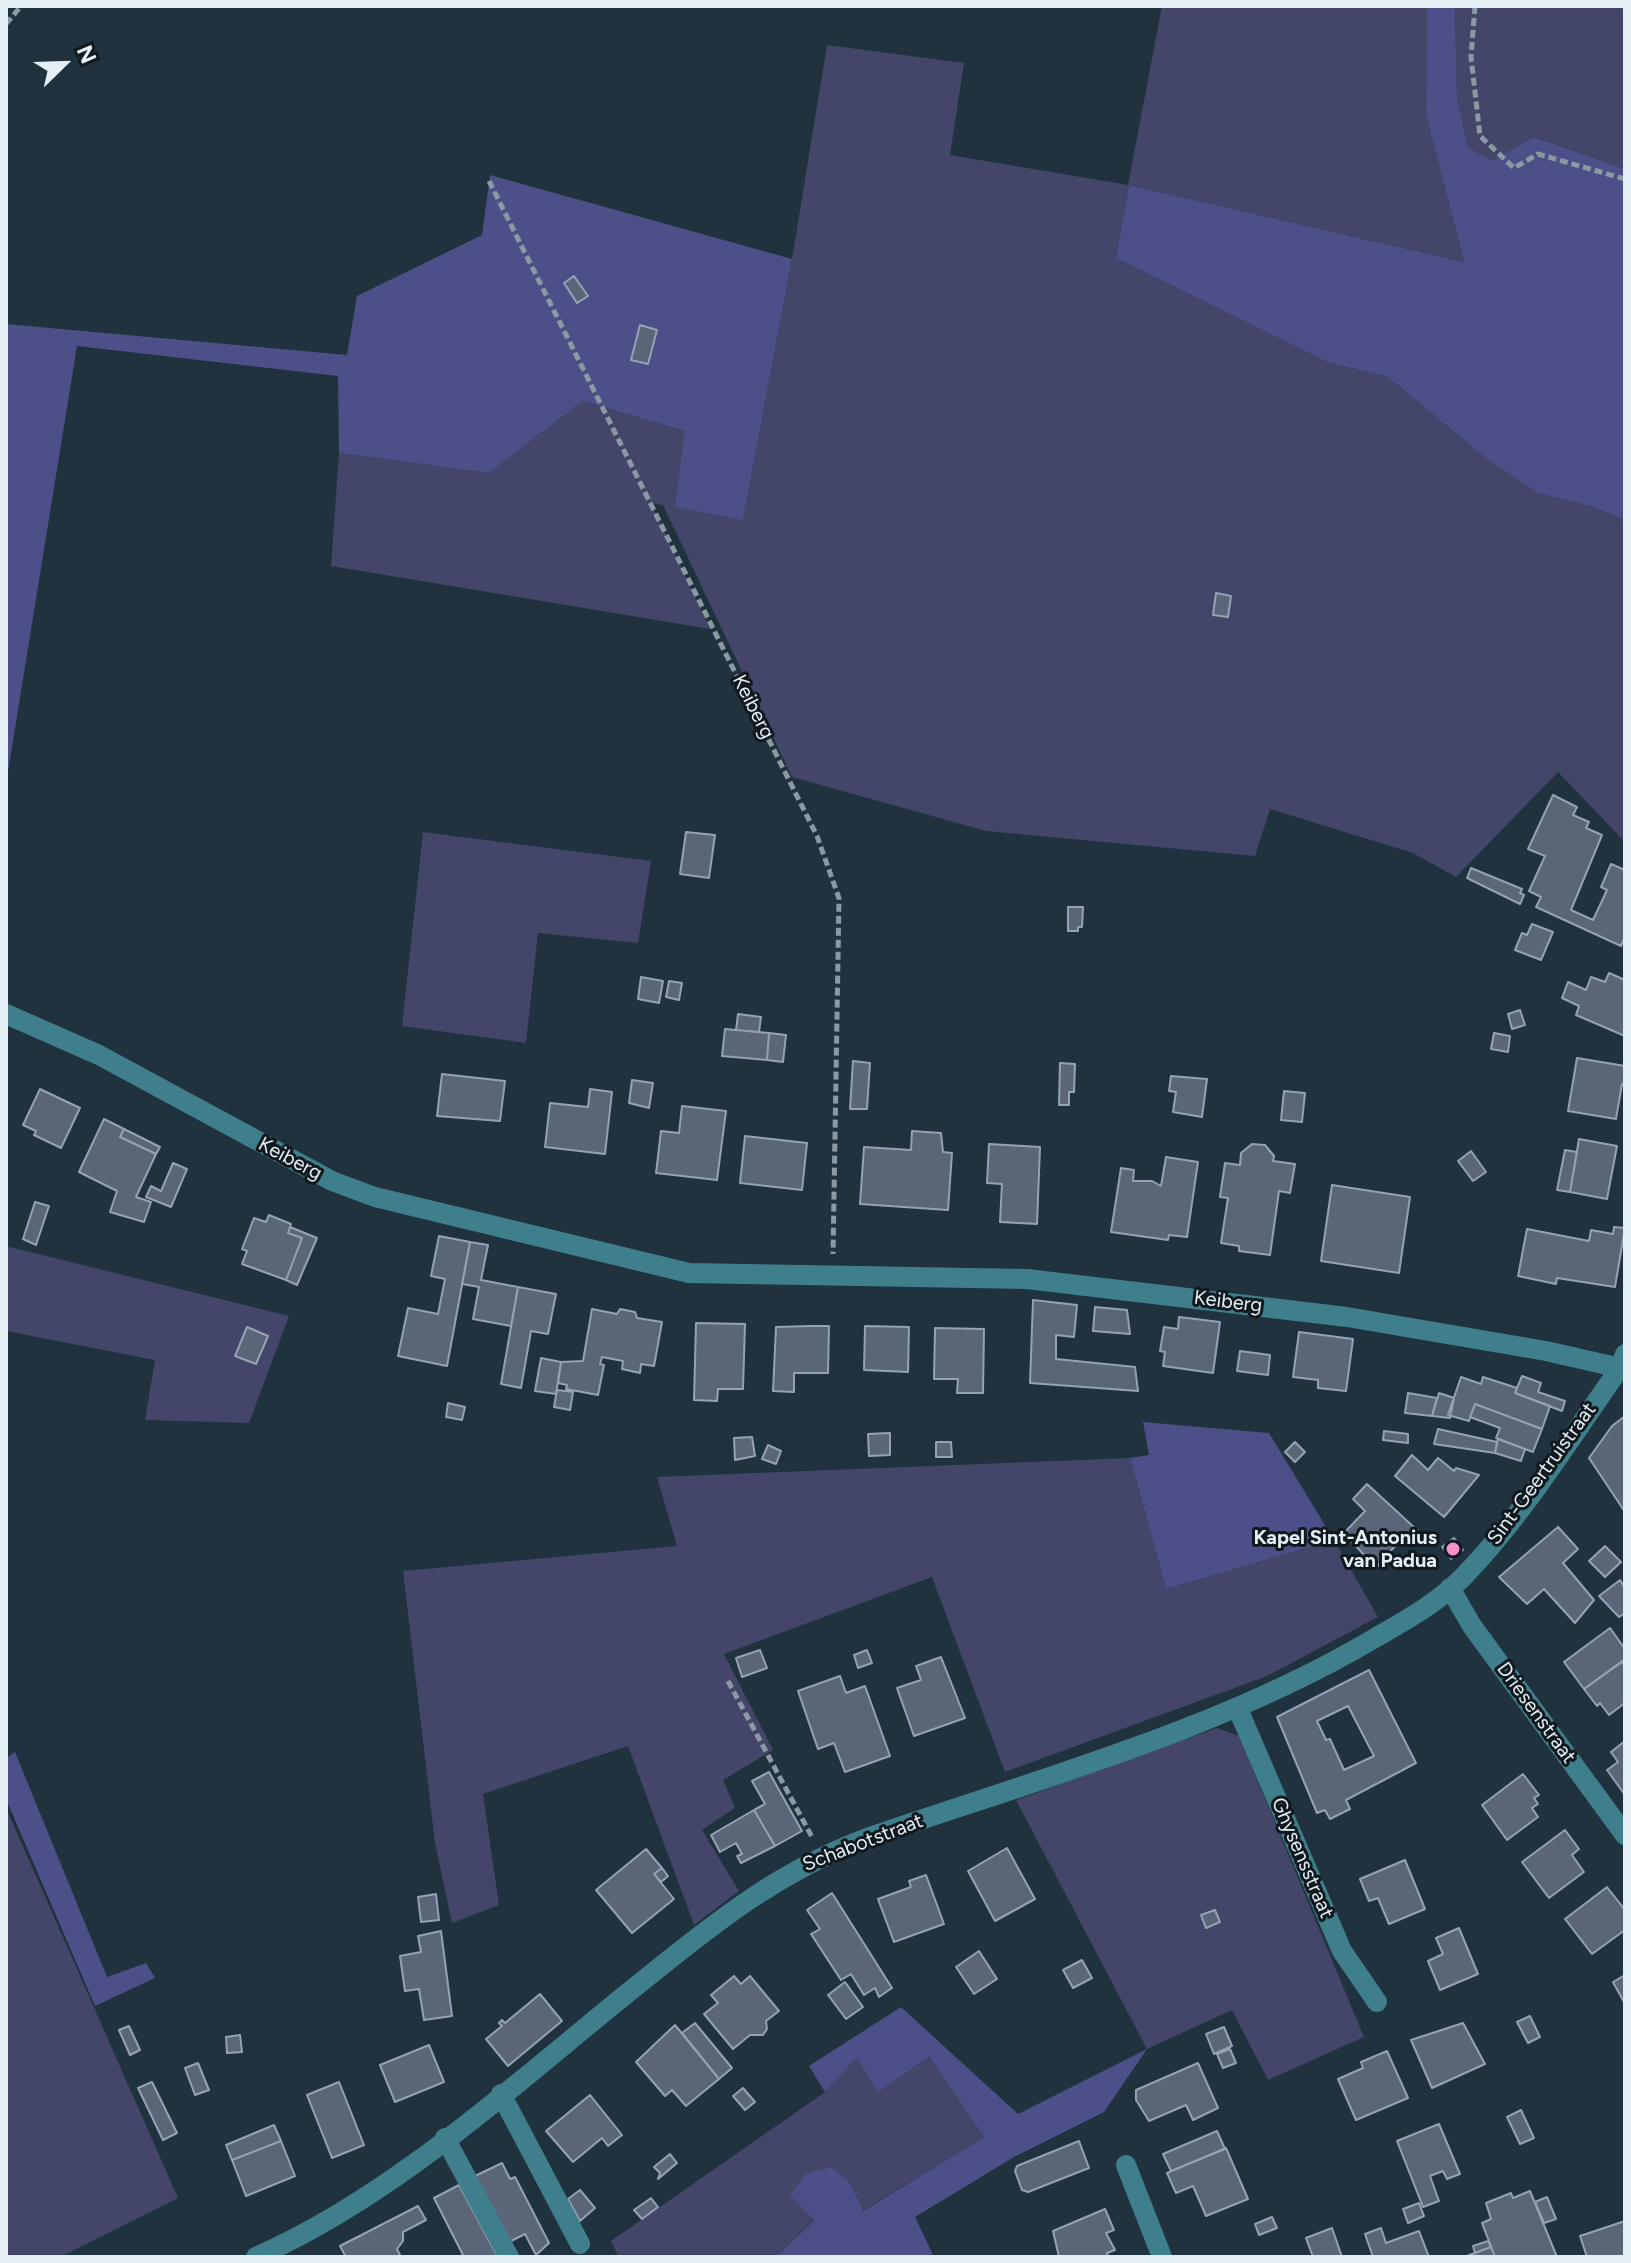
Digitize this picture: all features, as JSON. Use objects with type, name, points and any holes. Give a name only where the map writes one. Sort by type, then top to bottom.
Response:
[{"type":"street","name":"Keiberg","points":[[6,1014],[99,1055],[332,1181],[375,1197],[689,1273],[1027,1279],[1347,1317],[1623,1364]]},
{"type":"street","name":"Sint-Geertruistraat","points":[[1450,1588],[1507,1526],[1623,1364]]},
{"type":"street","name":"Schabotstraat","points":[[256,2257],[309,2234],[383,2188],[715,1923],[780,1877],[822,1855],[1238,1709],[1335,1662],[1427,1608],[1450,1588]]},
{"type":"street","name":"Driesenstraat","points":[[1450,1588],[1472,1626],[1625,1835]]},
{"type":"street","name":"Ghysensstraat","points":[[1238,1709],[1342,1951],[1377,2002]]},
{"type":"street","points":[[501,2094],[580,2244]]},
{"type":"street","points":[[445,2138],[509,2257]]},
{"type":"street","points":[[1126,2165],[1162,2257]]},
{"type":"path","points":[[6,24],[21,6]]},
{"type":"path","points":[[1475,6],[1471,57],[1480,136],[1514,168],[1538,154],[1625,179]]},
{"type":"path","name":"Keiberg","points":[[489,181],[817,836],[839,898],[832,1276]]},
{"type":"path","points":[[728,1681],[822,1855]]},
{"type":"shaded area","points":[[1162,6],[1427,6],[1426,115],[1464,262],[1129,185],[1116,258],[1327,362],[1388,377],[1488,460],[1538,493],[1593,507],[1625,520],[1625,842],[1558,772],[1456,877],[1413,853],[1270,809],[1255,856],[986,831],[792,777],[663,505],[651,503],[710,629],[331,566],[339,453],[489,473],[581,401],[685,431],[743,520],[792,259],[827,45],[964,63],[950,155],[1128,185]]},
{"type":"shaded area","points":[[1427,6],[1455,6],[1457,98],[1468,147],[1491,161],[1535,137],[1625,169],[1625,520],[1593,507],[1538,493],[1488,460],[1388,377],[1327,362],[1116,258],[1129,185],[1464,262],[1426,115]]},
{"type":"shaded area","points":[[1455,6],[1625,6],[1625,169],[1536,137],[1491,162],[1468,147],[1457,98]]},
{"type":"shaded area","points":[[490,175],[792,259],[743,520],[675,507],[685,431],[582,401],[489,473],[339,453],[338,376],[77,346],[6,784],[6,324],[347,355],[357,296],[482,235]]},
{"type":"shaded area","points":[[423,832],[651,861],[638,943],[538,933],[526,1043],[402,1026]]},
{"type":"shaded area","points":[[6,1246],[289,1316],[249,1423],[145,1420],[155,1360],[6,1331]]},
{"type":"shaded area","points":[[1143,1422],[1269,1433],[1334,1540],[1166,1589],[1130,1458],[1149,1455]]},
{"type":"shaded area","points":[[1130,1458],[1166,1589],[1334,1540],[1378,1617],[1267,1676],[1005,1772],[932,1577],[724,1654],[773,1750],[723,1780],[735,1808],[702,1830],[739,1891],[694,1925],[628,1746],[483,1794],[499,1905],[452,1923],[435,1843],[403,1571],[677,1546],[657,1477]]},
{"type":"shaded area","points":[[1217,1728],[1239,1736],[1364,2037],[1268,2080],[1232,2010],[1147,2049],[1016,1800]]},
{"type":"shaded area","points":[[15,1752],[107,1977],[146,1963],[155,1978],[95,2006],[6,1799],[6,1758]]},
{"type":"shaded area","points":[[6,1808],[178,2198],[60,2257],[6,2257]]},
{"type":"shaded area","points":[[901,2007],[1018,2114],[1147,2049],[1104,2112],[1014,2157],[915,2217],[934,2257],[776,2257],[814,2220],[790,2195],[806,2174],[831,2167],[850,2183],[863,2211],[984,2137],[929,2056],[878,2092],[857,2057],[825,2092],[809,2066]]},
{"type":"shaded area","points":[[857,2056],[929,2056],[984,2137],[862,2211],[850,2183],[776,2257],[619,2257],[611,2241],[825,2092]]},
{"type":"building","points":[[574,276],[588,296],[577,303],[564,283]]},
{"type":"building","points":[[640,325],[657,330],[648,364],[631,360]]},
{"type":"building","points":[[1216,593],[1231,596],[1228,617],[1213,615]]},
{"type":"building","points":[[1553,795],[1577,807],[1573,815],[1589,822],[1586,828],[1602,835],[1571,910],[1593,920],[1607,890],[1601,887],[1611,864],[1625,870],[1625,937],[1621,946],[1536,907],[1541,897],[1529,891],[1545,856],[1528,849]]},
{"type":"building","points":[[686,832],[715,835],[709,878],[680,874]]},
{"type":"building","points":[[1471,868],[1522,889],[1520,893],[1524,895],[1520,904],[1467,878]]},
{"type":"building","points":[[1068,907],[1083,907],[1082,927],[1078,927],[1078,931],[1068,931]]},
{"type":"building","points":[[1532,924],[1553,932],[1541,960],[1515,950],[1522,933],[1527,935]]},
{"type":"building","points":[[1609,973],[1625,980],[1625,1036],[1576,1015],[1579,1006],[1562,998],[1568,982],[1586,990],[1591,977],[1605,982]]},
{"type":"building","points":[[641,977],[663,981],[659,1003],[638,999]]},
{"type":"building","points":[[669,981],[682,983],[679,1000],[666,997]]},
{"type":"building","points":[[1520,1010],[1525,1025],[1512,1029],[1508,1014]]},
{"type":"building","points":[[738,1014],[761,1017],[759,1032],[736,1030]]},
{"type":"building","points":[[725,1029],[769,1033],[767,1060],[722,1056]]},
{"type":"building","points":[[769,1033],[786,1035],[783,1062],[767,1060]]},
{"type":"building","points":[[1494,1033],[1510,1036],[1508,1052],[1491,1049]]},
{"type":"building","points":[[1577,1058],[1625,1066],[1625,1085],[1622,1084],[1616,1119],[1568,1111]]},
{"type":"building","points":[[853,1061],[870,1063],[867,1109],[850,1109]]},
{"type":"building","points":[[1060,1063],[1075,1064],[1074,1092],[1069,1092],[1069,1105],[1059,1105]]},
{"type":"building","points":[[442,1074],[505,1081],[500,1121],[437,1116]]},
{"type":"building","points":[[1171,1076],[1207,1079],[1202,1117],[1173,1112],[1176,1092],[1169,1091]]},
{"type":"building","points":[[632,1080],[653,1083],[649,1108],[629,1103]]},
{"type":"building","points":[[40,1089],[80,1108],[61,1148],[34,1135],[36,1131],[23,1125]]},
{"type":"building","points":[[590,1089],[612,1092],[605,1154],[545,1147],[550,1103],[588,1107]]},
{"type":"building","points":[[1284,1091],[1305,1093],[1302,1122],[1281,1120]]},
{"type":"building","points":[[682,1106],[726,1111],[717,1180],[656,1173],[661,1131],[679,1133]]},
{"type":"building","points":[[104,1119],[124,1129],[120,1137],[156,1154],[136,1197],[151,1202],[144,1222],[110,1212],[117,1191],[79,1172]]},
{"type":"building","points":[[124,1129],[160,1147],[156,1154],[120,1137]]},
{"type":"building","points":[[912,1131],[941,1133],[943,1152],[952,1153],[948,1210],[860,1204],[864,1147],[911,1150]]},
{"type":"building","points":[[745,1136],[807,1143],[802,1190],[740,1183]]},
{"type":"building","points":[[1579,1139],[1617,1146],[1607,1199],[1570,1192]]},
{"type":"building","points":[[989,1144],[1040,1147],[1037,1224],[1000,1222],[1002,1184],[987,1183]]},
{"type":"building","points":[[1252,1144],[1265,1145],[1274,1156],[1273,1161],[1295,1164],[1290,1193],[1279,1191],[1270,1255],[1239,1251],[1239,1246],[1221,1243],[1228,1198],[1220,1197],[1225,1163],[1240,1165],[1241,1153]]},
{"type":"building","points":[[1565,1150],[1577,1152],[1570,1192],[1557,1190]]},
{"type":"building","points":[[1471,1151],[1486,1172],[1473,1181],[1458,1161]]},
{"type":"building","points":[[1166,1157],[1198,1162],[1187,1237],[1169,1235],[1168,1240],[1111,1232],[1121,1168],[1134,1170],[1133,1181],[1152,1181],[1161,1186]]},
{"type":"building","points":[[173,1163],[187,1169],[171,1207],[146,1197],[151,1186],[161,1191]]},
{"type":"building","points":[[1332,1185],[1410,1197],[1399,1273],[1321,1261]]},
{"type":"building","points":[[35,1202],[49,1206],[36,1245],[23,1239]]},
{"type":"building","points":[[269,1215],[291,1224],[288,1233],[302,1238],[286,1280],[242,1264],[247,1251],[242,1249],[254,1218],[266,1222]]},
{"type":"building","points":[[290,1227],[317,1238],[297,1285],[286,1280],[302,1238],[288,1233]]},
{"type":"building","points":[[1614,1227],[1625,1228],[1615,1287],[1557,1278],[1556,1284],[1518,1276],[1527,1229],[1589,1241],[1591,1230],[1613,1234]]},
{"type":"building","points":[[439,1236],[470,1242],[447,1366],[398,1356],[408,1308],[438,1314],[445,1279],[431,1276]]},
{"type":"building","points":[[470,1242],[488,1245],[481,1280],[518,1287],[511,1326],[473,1319],[479,1287],[462,1284]]},
{"type":"building","points":[[518,1287],[556,1294],[548,1334],[531,1331],[521,1388],[501,1384]]},
{"type":"building","points":[[1033,1300],[1077,1305],[1074,1337],[1056,1335],[1056,1359],[1135,1367],[1138,1391],[1030,1383]]},
{"type":"building","points":[[1095,1307],[1127,1310],[1130,1334],[1093,1331]]},
{"type":"building","points":[[592,1309],[617,1314],[620,1309],[635,1312],[637,1318],[662,1322],[654,1366],[641,1364],[640,1373],[622,1369],[623,1361],[602,1357],[600,1364],[604,1365],[598,1395],[566,1389],[567,1385],[558,1383],[561,1362],[583,1361]]},
{"type":"building","points":[[1179,1317],[1220,1322],[1213,1373],[1163,1366],[1165,1352],[1160,1351],[1164,1327],[1178,1329]]},
{"type":"building","points":[[696,1323],[745,1324],[743,1389],[718,1389],[717,1401],[694,1400]]},
{"type":"building","points":[[829,1326],[828,1373],[794,1373],[794,1392],[773,1391],[776,1327]]},
{"type":"building","points":[[865,1326],[909,1327],[908,1372],[864,1370]]},
{"type":"building","points":[[247,1327],[268,1336],[256,1364],[235,1356]]},
{"type":"building","points":[[935,1328],[984,1329],[983,1393],[957,1393],[958,1379],[934,1379]]},
{"type":"building","points":[[1299,1332],[1353,1339],[1346,1391],[1318,1388],[1318,1380],[1293,1377]]},
{"type":"building","points":[[1240,1351],[1270,1355],[1268,1375],[1237,1371]]},
{"type":"building","points":[[541,1358],[561,1362],[556,1394],[535,1391]]},
{"type":"building","points":[[1522,1376],[1541,1383],[1538,1392],[1565,1401],[1562,1411],[1515,1393]]},
{"type":"building","points":[[1461,1377],[1481,1384],[1483,1377],[1517,1388],[1515,1393],[1550,1406],[1542,1429],[1475,1404],[1469,1421],[1448,1415]]},
{"type":"building","points":[[557,1390],[573,1392],[570,1410],[554,1407]]},
{"type":"building","points":[[1408,1393],[1437,1398],[1432,1416],[1405,1413]]},
{"type":"building","points":[[1439,1393],[1454,1398],[1450,1418],[1432,1416]]},
{"type":"building","points":[[448,1403],[465,1407],[462,1420],[446,1417]]},
{"type":"building","points":[[1475,1404],[1542,1429],[1533,1452],[1496,1438],[1500,1428],[1470,1417]]},
{"type":"building","points":[[1625,1416],[1625,1512],[1589,1458],[1612,1426]]},
{"type":"building","points":[[1438,1429],[1497,1442],[1495,1453],[1434,1444]]},
{"type":"building","points":[[1384,1431],[1408,1434],[1408,1443],[1383,1440]]},
{"type":"building","points":[[890,1433],[890,1455],[869,1456],[868,1434]]},
{"type":"building","points":[[752,1437],[755,1456],[735,1460],[734,1438]]},
{"type":"building","points":[[1498,1439],[1525,1449],[1521,1461],[1495,1453]]},
{"type":"building","points":[[936,1442],[951,1442],[952,1457],[936,1457]]},
{"type":"building","points":[[1295,1442],[1305,1452],[1295,1462],[1285,1452]]},
{"type":"building","points":[[768,1445],[781,1451],[776,1464],[762,1459]]},
{"type":"building","points":[[1412,1455],[1428,1470],[1438,1458],[1454,1471],[1456,1468],[1479,1475],[1444,1517],[1395,1476]]},
{"type":"building","points":[[1367,1484],[1417,1530],[1404,1544],[1400,1540],[1376,1568],[1344,1533],[1365,1511],[1353,1499]]},
{"type":"building","points":[[1558,1527],[1578,1549],[1563,1563],[1594,1600],[1575,1623],[1544,1589],[1527,1604],[1499,1577]]},
{"type":"building","name":"Kapel Sint-Antonius van Padua","points":[[1454,1538],[1463,1550],[1451,1559],[1442,1547]]},
{"type":"building","points":[[1605,1546],[1621,1562],[1605,1577],[1589,1561]]},
{"type":"building","points":[[1620,1580],[1625,1588],[1625,1613],[1619,1617],[1599,1596]]},
{"type":"building","points":[[1610,1628],[1625,1649],[1625,1659],[1584,1689],[1564,1662]]},
{"type":"building","points":[[760,1650],[767,1668],[742,1677],[736,1658]]},
{"type":"building","points":[[867,1650],[872,1663],[858,1668],[854,1655]]},
{"type":"building","points":[[941,1657],[965,1718],[914,1736],[897,1688],[921,1680],[916,1666]]},
{"type":"building","points":[[1622,1662],[1625,1666],[1625,1703],[1609,1715],[1600,1703],[1597,1706],[1584,1689]]},
{"type":"building","points":[[1369,1670],[1416,1763],[1346,1800],[1350,1809],[1330,1819],[1325,1810],[1317,1813],[1277,1717]],"holes":[[[1348,1706],[1374,1756],[1344,1770],[1330,1739],[1326,1740],[1317,1721]]]},
{"type":"building","points":[[840,1676],[846,1693],[865,1686],[890,1756],[845,1772],[834,1743],[818,1749],[798,1691]]},
{"type":"building","points":[[1625,1741],[1625,1795],[1607,1770],[1618,1762],[1611,1752]]},
{"type":"building","points":[[769,1772],[802,1831],[775,1846],[754,1810],[765,1804],[752,1781]]},
{"type":"building","points":[[1523,1774],[1539,1795],[1534,1798],[1538,1804],[1532,1808],[1538,1817],[1507,1840],[1482,1805]]},
{"type":"building","points":[[754,1810],[775,1846],[741,1863],[737,1856],[742,1854],[736,1843],[720,1852],[711,1835]]},
{"type":"building","points":[[1565,1830],[1579,1849],[1572,1855],[1584,1872],[1549,1898],[1522,1862]]},
{"type":"building","points":[[1007,1848],[1035,1899],[995,1921],[968,1871]]},
{"type":"building","points":[[646,1849],[662,1868],[654,1874],[674,1899],[632,1933],[596,1890]]},
{"type":"building","points":[[1405,1860],[1425,1909],[1389,1924],[1378,1898],[1369,1901],[1360,1879]]},
{"type":"building","points":[[662,1868],[668,1876],[661,1882],[654,1874]]},
{"type":"building","points":[[926,1875],[944,1924],[894,1942],[878,1899],[911,1887],[909,1881]]},
{"type":"building","points":[[1607,1887],[1625,1910],[1625,1930],[1592,1954],[1565,1919]]},
{"type":"building","points":[[832,1893],[892,1988],[879,1997],[875,1988],[864,1995],[851,1974],[841,1980],[811,1934],[820,1929],[807,1910]]},
{"type":"building","points":[[436,1894],[439,1920],[421,1922],[418,1897]]},
{"type":"building","points":[[1215,1910],[1220,1922],[1206,1928],[1201,1915]]},
{"type":"building","points":[[1459,1928],[1478,1974],[1440,1990],[1428,1961],[1443,1954],[1436,1938]]},
{"type":"building","points":[[441,1931],[452,2016],[424,2020],[419,1989],[405,1991],[400,1956],[421,1952],[418,1936]]},
{"type":"building","points":[[979,1951],[997,1979],[974,1994],[956,1967]]},
{"type":"building","points":[[1082,1960],[1092,1978],[1073,1988],[1063,1970]]},
{"type":"building","points":[[1625,1975],[1625,2004],[1613,1982]]},
{"type":"building","points":[[734,1976],[741,1984],[750,1976],[779,2011],[766,2021],[767,2029],[763,2035],[750,2035],[733,2049],[704,2014],[718,2003],[711,1995]]},
{"type":"building","points":[[845,1982],[863,2007],[846,2019],[828,1995]]},
{"type":"building","points":[[540,1994],[562,2021],[508,2066],[486,2039],[502,2026],[499,2023],[502,2020],[505,2023]]},
{"type":"building","points":[[1530,2016],[1540,2037],[1528,2043],[1517,2022]]},
{"type":"building","points":[[695,2023],[732,2068],[719,2079],[682,2033]]},
{"type":"building","points":[[1463,2023],[1485,2064],[1432,2088],[1411,2040]]},
{"type":"building","points":[[675,2025],[719,2079],[686,2106],[672,2090],[665,2096],[636,2062]]},
{"type":"building","points":[[129,2026],[140,2050],[130,2055],[119,2030]]},
{"type":"building","points":[[1224,2027],[1232,2046],[1214,2054],[1206,2034]]},
{"type":"building","points":[[240,2035],[242,2052],[227,2053],[226,2037]]},
{"type":"building","points":[[429,2045],[444,2082],[395,2102],[380,2065]]},
{"type":"building","points":[[1230,2049],[1236,2063],[1223,2068],[1217,2054]]},
{"type":"building","points":[[1387,2051],[1408,2098],[1356,2120],[1338,2079],[1363,2068],[1361,2062]]},
{"type":"building","points":[[198,2063],[209,2090],[195,2095],[185,2068]]},
{"type":"building","points":[[1198,2063],[1218,2108],[1193,2120],[1186,2105],[1149,2121],[1136,2100],[1136,2090]]},
{"type":"building","points":[[152,2082],[177,2133],[163,2140],[138,2088]]},
{"type":"building","points":[[339,2082],[364,2145],[332,2158],[307,2095]]},
{"type":"building","points":[[743,2088],[755,2102],[745,2110],[733,2096]]},
{"type":"building","points":[[590,2095],[622,2135],[608,2146],[602,2138],[573,2162],[546,2131]]},
{"type":"building","points":[[1521,2110],[1534,2138],[1520,2144],[1507,2117]]},
{"type":"building","points":[[1439,2124],[1460,2174],[1447,2179],[1443,2171],[1430,2176],[1439,2201],[1423,2207],[1397,2141]]},
{"type":"building","points":[[274,2125],[281,2141],[232,2160],[226,2145]]},
{"type":"building","points":[[1217,2131],[1225,2149],[1171,2171],[1163,2154]]},
{"type":"building","points":[[281,2141],[295,2176],[246,2196],[232,2160]]},
{"type":"building","points":[[1079,2141],[1089,2168],[1028,2192],[1022,2190],[1015,2171],[1017,2166]]},
{"type":"building","points":[[1226,2148],[1248,2199],[1206,2216],[1193,2186],[1176,2193],[1167,2173]]},
{"type":"building","points":[[670,2154],[677,2163],[658,2179],[660,2173],[654,2167]]},
{"type":"building","points":[[502,2163],[510,2179],[515,2177],[549,2243],[536,2255],[525,2234],[509,2242],[471,2178]]},
{"type":"building","points":[[459,2185],[498,2257],[464,2257],[434,2198]]},
{"type":"building","points":[[580,2190],[595,2208],[580,2221],[568,2199]]},
{"type":"building","points":[[1530,2191],[1557,2257],[1495,2257],[1482,2223],[1491,2219],[1486,2203],[1511,2193],[1513,2198]]},
{"type":"building","points":[[1547,2197],[1556,2219],[1544,2223],[1535,2202]]},
{"type":"building","points":[[651,2198],[658,2207],[642,2219],[634,2210]]},
{"type":"building","points":[[1419,2203],[1424,2216],[1408,2223],[1403,2209]]},
{"type":"building","points":[[418,2206],[426,2220],[403,2232],[403,2241],[397,2249],[401,2257],[346,2257],[340,2246]]},
{"type":"building","points":[[1105,2209],[1114,2230],[1106,2233],[1115,2250],[1107,2253],[1108,2257],[1059,2257],[1053,2231]]},
{"type":"building","points":[[1272,2217],[1277,2228],[1259,2235],[1255,2224]]},
{"type":"building","points":[[1625,2221],[1625,2257],[1587,2257],[1580,2236]]},
{"type":"building","points":[[1332,2228],[1342,2257],[1313,2257],[1306,2238]]},
{"type":"building","points":[[1381,2228],[1386,2243],[1419,2231],[1429,2257],[1373,2257],[1365,2234]]},
{"type":"building","points":[[1488,2241],[1491,2247],[1475,2253],[1473,2246]]},
{"type":"building","points":[[1491,2247],[1495,2257],[1464,2257],[1475,2253]]},
{"type":"place","name":"Kapel Sint-Antonius van Padua","points":[[1453,1549]]}]
